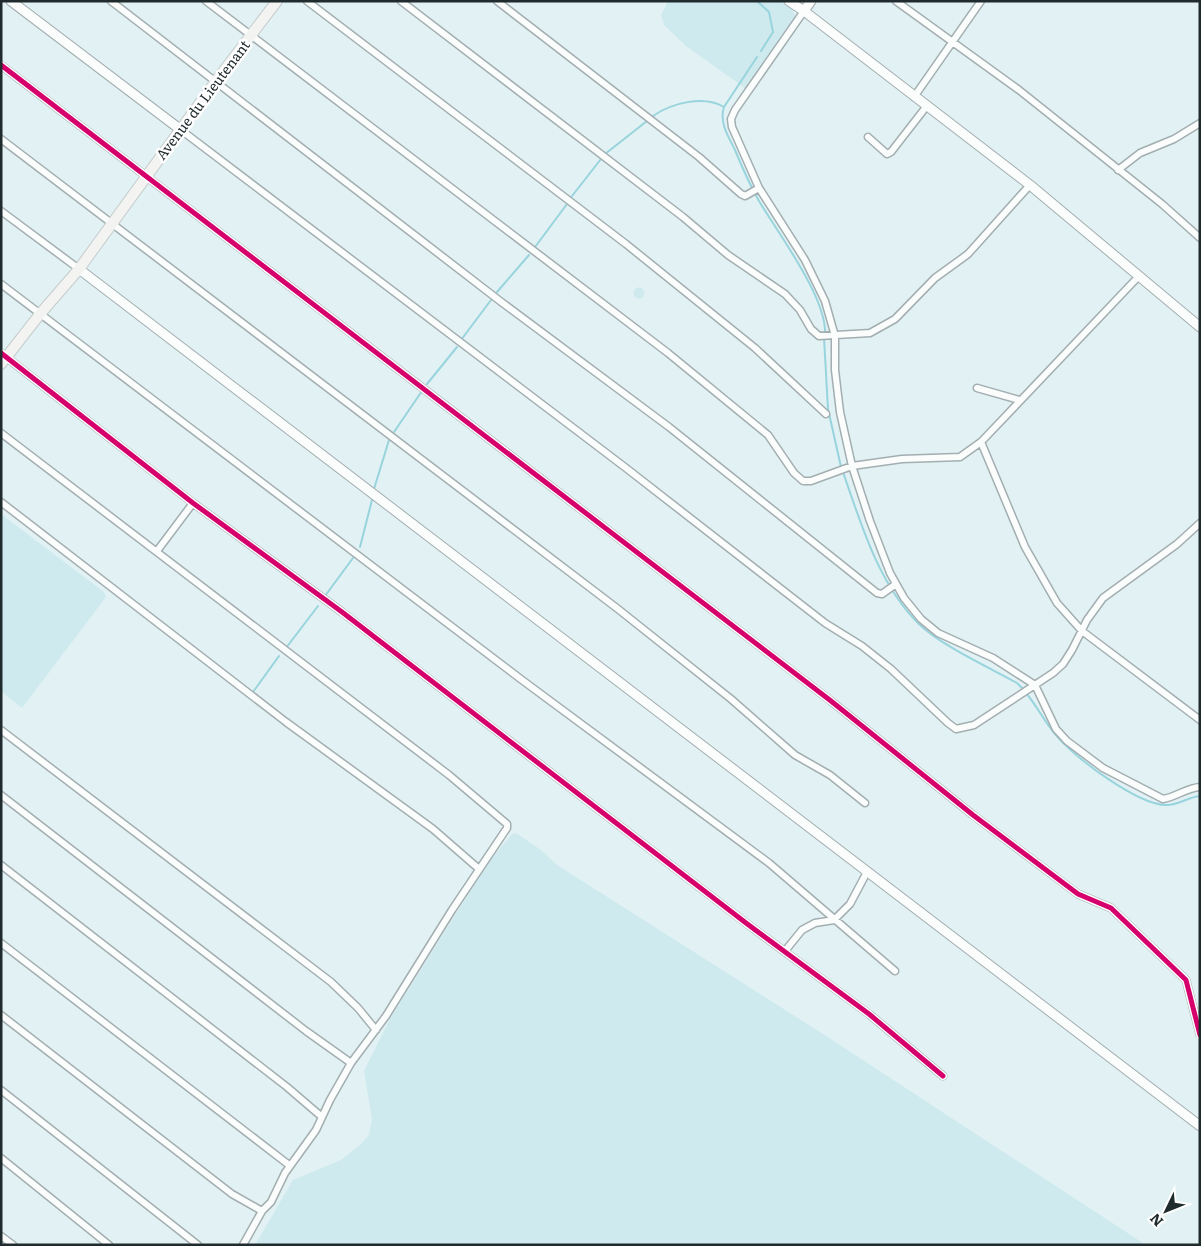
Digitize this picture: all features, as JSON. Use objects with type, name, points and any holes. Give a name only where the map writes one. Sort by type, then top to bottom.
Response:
[{"type":"main road","name":"Avenue du Lieutenant","points":[[3,358],[79,269],[216,81],[277,1]]},
{"type":"street","points":[[11,1],[649,486],[825,623],[862,646],[891,669],[948,724],[956,729],[974,725],[1026,692],[1063,664],[1094,608],[1103,598],[1177,544],[1200,523]]},
{"type":"street","points":[[111,1],[500,301],[670,427],[877,593],[882,594],[896,584]]},
{"type":"street","points":[[206,1],[668,353],[768,436],[794,473],[802,481],[811,481],[852,466],[902,458],[960,457],[981,442],[1139,276]]},
{"type":"street","points":[[307,1],[626,244],[755,348],[826,414]]},
{"type":"street","points":[[401,1],[708,239],[785,294],[800,310],[815,334],[832,336],[870,333],[895,319],[935,278],[968,254],[1030,185]]},
{"type":"street","points":[[497,1],[699,157],[740,194],[755,191]]},
{"type":"street","points":[[789,1],[804,10],[926,107],[1030,185],[1200,327]]},
{"type":"street","points":[[811,1],[734,110],[731,119],[732,127],[755,191],[818,283],[832,336],[840,412],[852,466],[870,521],[896,584],[920,619],[938,633],[993,658],[1035,685],[1056,729],[1067,741],[1103,768],[1163,799],[1172,798],[1187,789],[1200,786]]},
{"type":"street","points":[[896,1],[1019,90],[1162,204],[1200,238]]},
{"type":"street","points":[[914,97],[981,1]]},
{"type":"street","points":[[1,65],[832,701],[973,815],[1078,894],[1111,908],[1186,980],[1200,1035]]},
{"type":"street","points":[[868,137],[883,152],[887,154],[891,152],[926,107]]},
{"type":"street","points":[[1118,170],[1140,153],[1174,139],[1200,123]]},
{"type":"street","points":[[1,139],[113,222],[671,650],[731,699],[795,756],[830,775],[865,802]]},
{"type":"street","points":[[1,210],[1200,1126]]},
{"type":"street","points":[[1,284],[515,674],[769,863],[895,971]]},
{"type":"street","points":[[3,358],[193,503],[342,612],[869,1014],[943,1076]]},
{"type":"street","points":[[977,388],[1019,400]]},
{"type":"street","points":[[1,433],[449,774],[507,824],[507,828],[376,1030],[351,1063],[316,1130],[289,1165],[271,1202],[262,1211],[243,1245]]},
{"type":"street","points":[[981,442],[1036,570],[1057,602],[1082,631],[1200,720]]},
{"type":"street","points":[[1,502],[286,722],[432,830],[479,869]]},
{"type":"street","points":[[157,551],[193,503]]},
{"type":"street","points":[[1,730],[330,982],[358,1008],[376,1030]]},
{"type":"street","points":[[1,795],[306,1031],[351,1063]]},
{"type":"street","points":[[1,865],[287,1087],[322,1117]]},
{"type":"street","points":[[785,951],[802,930],[815,923],[834,920],[850,904],[867,872]]},
{"type":"street","points":[[1,943],[289,1165]]},
{"type":"street","points":[[1,1014],[232,1194],[262,1211]]},
{"type":"street","points":[[1,1090],[198,1245]]},
{"type":"street","points":[[1,1158],[109,1245]]},
{"type":"street","points":[[1,1236],[13,1245]]},
{"type":"shaded area","points":[[668,1],[787,1],[797,18],[749,91],[686,46],[664,25],[661,15]]},
{"type":"shaded area","points":[[639,287],[645,293],[639,299],[633,293]]},
{"type":"shaded area","points":[[1,514],[104,592],[106,597],[22,708],[1,691]]},
{"type":"shaded area","points":[[516,833],[541,850],[557,865],[823,1034],[1146,1245],[255,1245],[293,1180],[341,1160],[369,1135],[372,1119],[364,1071],[390,1019],[487,864],[512,834]]},
{"type":"waterway","points":[[757,1],[769,12],[773,32],[761,51]]},
{"type":"waterway","points":[[757,57],[724,107],[723,124],[756,195],[810,285],[824,319],[825,334]]},
{"type":"waterway","points":[[653,116],[669,107],[688,102],[716,103],[724,107]]},
{"type":"waterway","points":[[605,154],[647,121]]},
{"type":"waterway","points":[[572,196],[601,159]]},
{"type":"waterway","points":[[535,247],[567,204]]},
{"type":"waterway","points":[[497,292],[529,255]]},
{"type":"waterway","points":[[461,340],[491,300]]},
{"type":"waterway","points":[[824,338],[828,409],[841,467]]},
{"type":"waterway","points":[[427,384],[457,347]]},
{"type":"waterway","points":[[394,432],[422,391]]},
{"type":"waterway","points":[[374,489],[389,440]]},
{"type":"waterway","points":[[843,472],[873,553],[893,591],[905,608],[919,624],[939,640],[1017,683],[1023,689]]},
{"type":"waterway","points":[[360,547],[372,500]]},
{"type":"waterway","points":[[325,596],[353,558]]},
{"type":"waterway","points":[[286,648],[318,606]]},
{"type":"waterway","points":[[253,692],[279,656]]},
{"type":"waterway","points":[[1026,693],[1051,729],[1076,755],[1124,789],[1155,803],[1167,805],[1200,796]]},
{"type":"cycle path","points":[[1,65],[831,701],[973,815],[1078,894],[1111,908],[1186,980],[1200,1035]]},
{"type":"cycle path","points":[[1,353],[193,503],[342,612],[746,923],[869,1014],[943,1076]]}]
